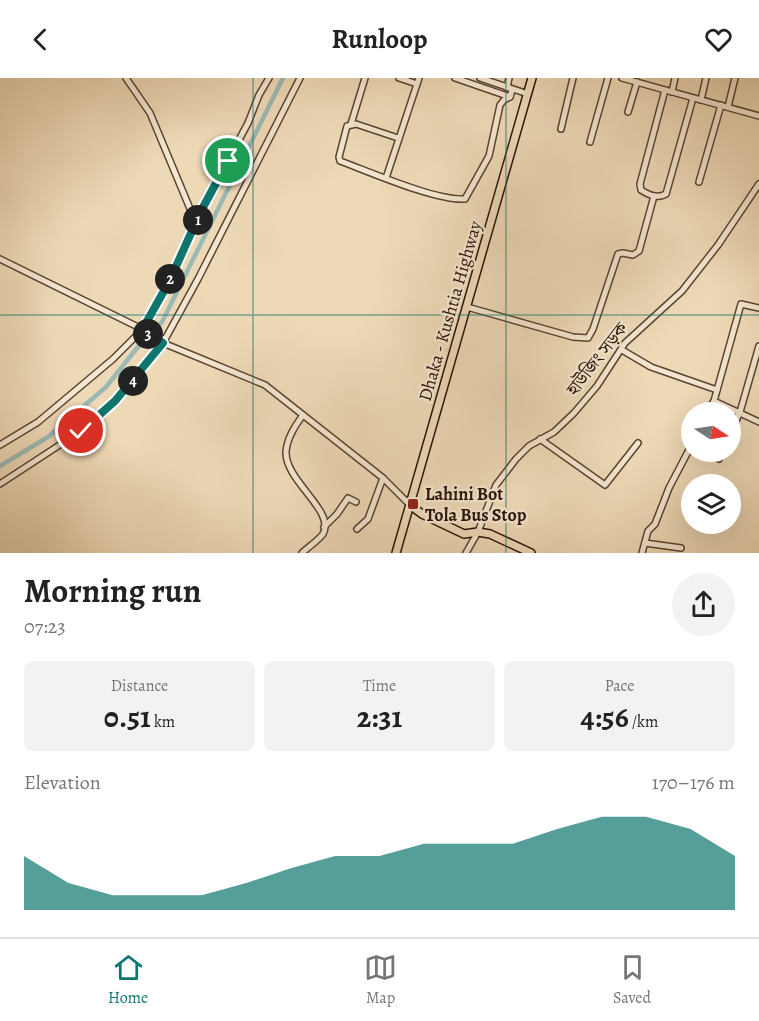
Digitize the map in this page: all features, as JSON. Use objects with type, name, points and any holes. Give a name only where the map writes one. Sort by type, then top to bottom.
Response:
[{"type":"main road","name":"Dhaka - Kushtia Highway","points":[[396,553],[532,78]]},
{"type":"main road","points":[[410,505],[464,534],[478,532],[490,534],[531,553]]},
{"type":"street","points":[[126,78],[150,113],[196,223]]},
{"type":"street","points":[[0,445],[39,422],[113,359],[142,330],[181,259],[196,223],[248,123],[268,78]]},
{"type":"street","points":[[0,484],[90,423],[115,401],[163,343],[300,78]]},
{"type":"street","points":[[365,78],[351,124],[347,126],[340,161],[386,178],[458,199],[465,199],[489,156],[500,105],[510,97]]},
{"type":"street","points":[[386,178],[418,81],[399,78]]},
{"type":"street","points":[[455,78],[510,97]]},
{"type":"street","points":[[480,78],[528,94]]},
{"type":"street","points":[[509,78],[510,97]]},
{"type":"street","points":[[561,129],[573,78]]},
{"type":"street","points":[[590,142],[608,78]]},
{"type":"street","points":[[625,78],[759,116]]},
{"type":"street","points":[[672,92],[675,78]]},
{"type":"street","points":[[701,100],[706,78]]},
{"type":"street","points":[[728,107],[735,78]]},
{"type":"street","points":[[628,112],[637,82]]},
{"type":"street","points":[[665,90],[640,184],[640,190],[654,196],[661,197],[666,194],[693,98]]},
{"type":"street","points":[[699,182],[721,105]]},
{"type":"street","points":[[351,124],[398,138]]},
{"type":"street","name":"হাউজিং সড়ক","points":[[466,553],[478,532],[496,485],[516,459],[529,446],[554,432],[574,413],[597,386],[625,343],[682,291],[718,245],[759,184]]},
{"type":"street","points":[[466,308],[573,337],[588,338],[618,254],[633,255],[639,251],[654,196]]},
{"type":"street","points":[[0,259],[140,328],[163,343],[265,385],[383,478],[410,505]]},
{"type":"street","points":[[714,401],[741,304],[759,309]]},
{"type":"street","points":[[741,409],[759,346]]},
{"type":"street","points":[[622,350],[651,367],[717,390]]},
{"type":"street","points":[[741,413],[759,422]]},
{"type":"street","points":[[302,553],[323,533],[324,526],[323,513],[296,479],[286,455],[288,440],[303,415]]},
{"type":"street","points":[[540,439],[605,485],[638,443]]},
{"type":"street","points":[[642,553],[648,531],[655,524],[683,462]]},
{"type":"street","points":[[357,529],[368,519],[383,478]]},
{"type":"street","points":[[324,526],[337,514],[348,498],[356,502]]},
{"type":"street","points":[[645,543],[681,548]]},
{"type":"waterway","points":[[0,466],[48,437],[106,387],[137,348],[162,322],[283,78]]},
{"type":"place","name":"Lahini Bot Tola Bus Stop","points":[[413,504]]},
{"type":"route","points":[[81,431],[115,401],[163,343],[142,330],[181,259],[201,211],[228,161]]}]
